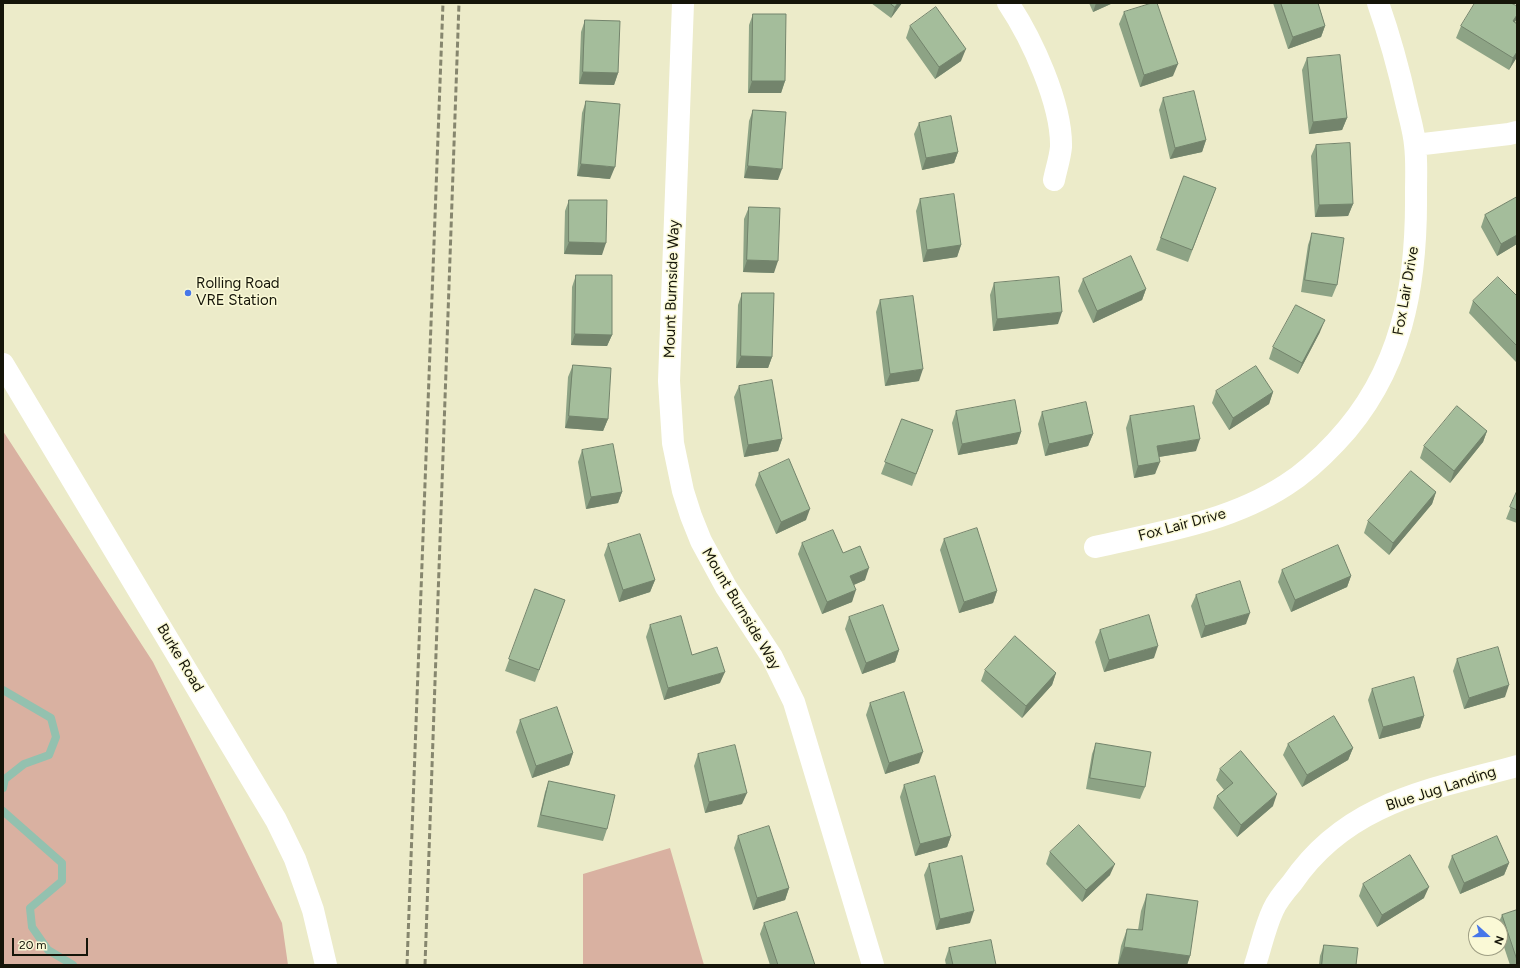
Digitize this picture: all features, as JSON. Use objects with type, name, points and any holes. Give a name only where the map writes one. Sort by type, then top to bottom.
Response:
[{"type":"street","name":"Mount Burnside Way","points":[[683,3],[669,381],[673,443],[683,491],[701,541],[726,587],[772,657],[794,702],[873,965]]},
{"type":"street","points":[[1008,3],[1034,48],[1054,101],[1058,118],[1061,148],[1054,180]]},
{"type":"street","name":"Fox Lair Drive","points":[[1095,547],[1218,518],[1251,505],[1287,485],[1314,464],[1350,427],[1364,409],[1383,376],[1393,353],[1404,319],[1415,244],[1416,214],[1415,145],[1397,62],[1390,36],[1378,3]]},
{"type":"street","points":[[1415,145],[1517,132]]},
{"type":"street","name":"Burke Road","points":[[3,364],[276,820],[295,859],[313,910],[326,965]]},
{"type":"street","name":"Blue Jug Landing","points":[[1255,965],[1273,910],[1303,866],[1315,853],[1339,832],[1353,822],[1389,803],[1412,795],[1517,766]]},
{"type":"shaded area","points":[[3,431],[153,662],[282,923],[288,965],[3,965]]},
{"type":"shaded area","points":[[670,848],[704,965],[583,965],[583,874]]},
{"type":"building","points":[[890,3],[898,3],[895,7]]},
{"type":"building","points":[[1152,3],[1157,3],[1178,64],[1144,75],[1124,12]]},
{"type":"building","points":[[1281,3],[1318,3],[1325,26],[1293,37]]},
{"type":"building","points":[[1475,3],[1511,3],[1517,6],[1517,15],[1513,21],[1517,24],[1517,52],[1513,58],[1461,26]]},
{"type":"building","points":[[936,7],[966,49],[939,67],[910,26]]},
{"type":"building","points":[[753,14],[786,14],[785,81],[752,81]]},
{"type":"building","points":[[585,20],[620,21],[618,73],[583,72]]},
{"type":"building","points":[[1340,55],[1347,118],[1313,122],[1307,58]]},
{"type":"building","points":[[1194,91],[1206,140],[1175,148],[1163,98]]},
{"type":"building","points":[[586,101],[620,104],[615,167],[581,164]]},
{"type":"building","points":[[753,110],[786,112],[782,169],[748,166]]},
{"type":"building","points":[[951,116],[958,152],[926,158],[919,123]]},
{"type":"building","points":[[1350,143],[1353,204],[1319,205],[1316,145]]},
{"type":"building","points":[[1184,176],[1216,188],[1192,250],[1161,238]]},
{"type":"building","points":[[954,194],[961,245],[927,250],[920,199]]},
{"type":"building","points":[[1517,197],[1517,235],[1501,244],[1485,215]]},
{"type":"building","points":[[569,200],[607,200],[606,243],[569,242]]},
{"type":"building","points":[[749,207],[780,208],[778,261],[747,260]]},
{"type":"building","points":[[1312,233],[1344,238],[1337,285],[1305,280]]},
{"type":"building","points":[[1131,256],[1146,289],[1097,311],[1083,279]]},
{"type":"building","points":[[576,275],[612,275],[612,335],[575,334]]},
{"type":"building","points":[[1059,277],[1062,312],[997,319],[994,283]]},
{"type":"building","points":[[1498,277],[1517,296],[1517,346],[1473,301]]},
{"type":"building","points":[[742,293],[774,293],[772,357],[741,356]]},
{"type":"building","points":[[913,296],[923,369],[890,374],[880,300]]},
{"type":"building","points":[[1296,305],[1325,320],[1302,363],[1273,347]]},
{"type":"building","points":[[573,365],[611,368],[608,419],[569,416]]},
{"type":"building","points":[[1256,366],[1273,392],[1233,418],[1216,391]]},
{"type":"building","points":[[772,380],[782,439],[748,445],[739,386]]},
{"type":"building","points":[[1015,400],[1021,432],[962,444],[956,411]]},
{"type":"building","points":[[1086,402],[1093,434],[1049,444],[1042,412]]},
{"type":"building","points":[[1194,406],[1200,439],[1157,446],[1160,462],[1138,466],[1130,416]]},
{"type":"building","points":[[1457,406],[1487,431],[1454,471],[1424,446]]},
{"type":"building","points":[[902,419],[933,430],[916,474],[885,462]]},
{"type":"building","points":[[613,444],[622,492],[591,497],[582,450]]},
{"type":"building","points":[[789,459],[810,509],[781,522],[759,473]]},
{"type":"building","points":[[1411,471],[1436,492],[1393,543],[1368,521]]},
{"type":"building","points":[[1517,491],[1517,510],[1510,507]]},
{"type":"building","points":[[977,528],[997,591],[964,602],[944,539]]},
{"type":"building","points":[[833,530],[843,553],[860,546],[869,568],[850,576],[856,590],[827,602],[802,543]]},
{"type":"building","points":[[640,534],[655,580],[623,590],[608,544]]},
{"type":"building","points":[[1338,545],[1351,576],[1295,600],[1282,570]]},
{"type":"building","points":[[1240,581],[1250,613],[1205,626],[1196,595]]},
{"type":"building","points":[[535,589],[565,600],[539,670],[509,659]]},
{"type":"building","points":[[883,605],[899,650],[866,663],[849,617]]},
{"type":"building","points":[[1149,615],[1158,646],[1109,660],[1100,630]]},
{"type":"building","points":[[681,616],[692,655],[717,647],[725,672],[668,688],[650,625]]},
{"type":"building","points":[[1015,636],[1056,673],[1026,706],[985,670]]},
{"type":"building","points":[[1498,647],[1509,685],[1469,698],[1457,659]]},
{"type":"building","points":[[1414,677],[1424,716],[1383,727],[1372,689]]},
{"type":"building","points":[[904,692],[923,752],[889,763],[870,703]]},
{"type":"building","points":[[557,707],[573,753],[536,766],[520,720]]},
{"type":"building","points":[[1334,716],[1353,748],[1307,775],[1288,744]]},
{"type":"building","points":[[1096,743],[1151,752],[1145,787],[1090,778]]},
{"type":"building","points":[[735,745],[747,793],[709,802],[698,754]]},
{"type":"building","points":[[1241,751],[1277,794],[1241,825],[1217,796],[1233,783],[1220,769]]},
{"type":"building","points":[[935,776],[951,836],[920,844],[904,785]]},
{"type":"building","points":[[549,781],[615,795],[607,829],[541,815]]},
{"type":"building","points":[[1079,825],[1115,864],[1086,890],[1050,852]]},
{"type":"building","points":[[769,826],[789,888],[757,898],[738,836]]},
{"type":"building","points":[[1497,836],[1509,863],[1464,883],[1452,856]]},
{"type":"building","points":[[1410,855],[1429,887],[1382,915],[1363,884]]},
{"type":"building","points":[[962,856],[974,911],[940,919],[929,864]]},
{"type":"building","points":[[1147,894],[1198,901],[1190,956],[1124,947],[1127,929],[1142,930]]},
{"type":"building","points":[[1517,910],[1517,960],[1508,933],[1508,916],[1502,915]]},
{"type":"building","points":[[797,912],[815,965],[778,965],[764,923]]},
{"type":"building","points":[[991,940],[996,965],[953,965],[949,948]]},
{"type":"building","points":[[1324,945],[1358,948],[1356,965],[1322,965]]},
{"type":"waterway","points":[[3,690],[51,718],[56,737],[49,755],[24,764],[5,779],[3,788]]},
{"type":"waterway","points":[[3,811],[62,863],[62,881],[30,908],[32,927],[48,950],[73,965]]},
{"type":"railway","points":[[407,965],[443,3]]},
{"type":"railway","points":[[425,965],[459,3]]},
{"type":"place","name":"Rolling Road VRE Station","points":[[188,293]]}]
